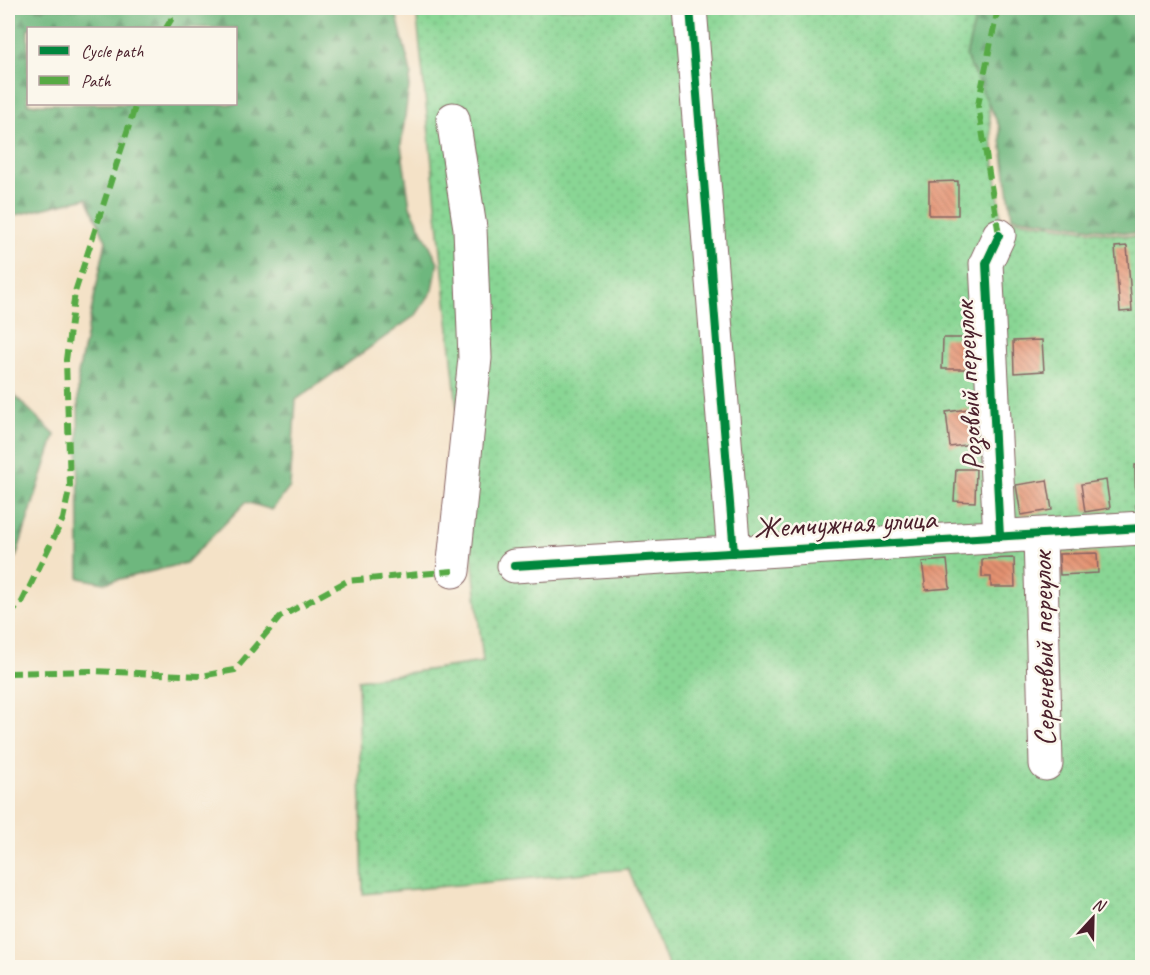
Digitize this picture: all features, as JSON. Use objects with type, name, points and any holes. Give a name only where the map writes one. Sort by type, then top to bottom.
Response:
[{"type":"street","points":[[690,8],[734,553]]},
{"type":"street","points":[[453,119],[470,228],[476,358],[453,571]]},
{"type":"street","name":"Розовый переулок","points":[[999,235],[986,263],[1000,537]]},
{"type":"street","name":"Жемчужная улица","points":[[514,566],[1143,528]]},
{"type":"street","name":"Сереневый переулок","points":[[1040,535],[1046,764]]},
{"type":"green space","points":[[8,8],[395,8],[411,73],[401,145],[410,206],[438,262],[433,290],[416,315],[296,400],[290,487],[272,510],[246,502],[186,563],[104,583],[79,578],[78,374],[106,241],[87,198],[8,217]]},
{"type":"green space","points":[[416,8],[985,8],[984,67],[1001,218],[1142,238],[1142,967],[669,967],[628,869],[363,894],[358,680],[483,662]]},
{"type":"green space","points":[[978,8],[1142,8],[1142,235],[1012,217],[999,126],[966,56]]},
{"type":"green space","points":[[8,389],[55,435],[16,557],[8,558]]},
{"type":"building","points":[[958,181],[958,215],[929,215],[929,182]]},
{"type":"building","points":[[1127,246],[1132,311],[1120,312],[1115,247]]},
{"type":"building","points":[[943,338],[969,338],[969,369],[942,369]]},
{"type":"building","points":[[1042,340],[1044,371],[1014,373],[1013,341]]},
{"type":"building","points":[[968,409],[972,444],[950,447],[946,412]]},
{"type":"building","points":[[1135,465],[1142,465],[1142,508],[1136,508]]},
{"type":"building","points":[[956,469],[976,469],[975,502],[954,501]]},
{"type":"building","points":[[1047,480],[1052,510],[1021,515],[1016,485]]},
{"type":"building","points":[[1106,480],[1110,508],[1085,512],[1081,484]]},
{"type":"building","points":[[1097,553],[1098,573],[1060,575],[1059,554]]},
{"type":"building","points":[[1014,558],[1015,587],[991,587],[991,577],[982,577],[982,559]]},
{"type":"building","points":[[947,560],[950,588],[926,590],[922,562]]},
{"type":"marked path","points":[[167,27],[171,20],[170,8]]},
{"type":"marked path","points":[[998,8],[978,105],[999,235]]},
{"type":"marked path","points":[[8,616],[22,602],[63,519],[70,486],[66,360],[75,292],[136,105]]},
{"type":"marked path","points":[[8,673],[94,671],[201,676],[235,670],[280,617],[347,581],[453,571]]},
{"type":"cycle path","points":[[690,8],[734,553]]},
{"type":"cycle path","points":[[999,235],[986,263],[1000,537]]},
{"type":"cycle path","points":[[514,566],[1142,528]]}]
